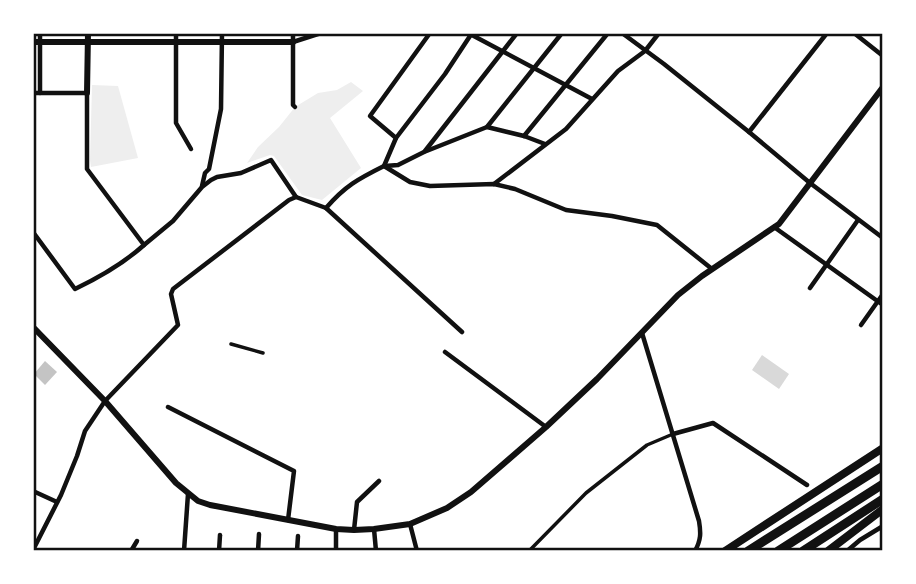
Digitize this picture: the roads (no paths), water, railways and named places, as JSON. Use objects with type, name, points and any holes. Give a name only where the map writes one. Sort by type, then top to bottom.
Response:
[{"type":"highway","points":[[724,551],[883,448]]},
{"type":"highway","points":[[748,551],[883,466]]},
{"type":"highway","points":[[778,551],[883,484]]},
{"type":"highway","points":[[803,551],[883,499]]},
{"type":"highway","points":[[828,551],[883,509]]},
{"type":"street","points":[[40,33],[36,42],[40,93]]},
{"type":"street","points":[[88,33],[87,169],[144,246]]},
{"type":"street","points":[[132,33],[132,41]]},
{"type":"street","points":[[202,187],[205,173],[209,169],[221,109],[222,33]]},
{"type":"street","points":[[293,33],[295,107]]},
{"type":"street","points":[[36,42],[132,41],[176,37],[222,42],[293,42],[321,33]]},
{"type":"street","points":[[396,138],[370,116],[430,33]]},
{"type":"street","points":[[424,152],[517,33]]},
{"type":"street","points":[[326,208],[340,192],[358,179],[384,166],[398,164],[487,127],[562,33]]},
{"type":"street","points":[[524,136],[608,33]]},
{"type":"street","points":[[622,33],[883,238]]},
{"type":"street","points":[[494,184],[566,129],[618,71],[645,51],[659,33]]},
{"type":"street","points":[[750,132],[828,33]]},
{"type":"street","points":[[854,33],[883,56]]},
{"type":"street","points":[[384,166],[396,138],[445,74],[471,34],[592,100]]},
{"type":"street","points":[[176,37],[176,123],[191,149]]},
{"type":"street","points":[[33,327],[105,401],[176,483],[198,501],[337,530],[410,524],[447,508],[471,492],[597,379],[678,295],[779,224],[883,87]]},
{"type":"street","points":[[33,93],[87,93]]},
{"type":"street","points":[[487,127],[546,144]]},
{"type":"street","points":[[33,232],[75,289],[102,276],[131,257],[173,221],[202,187],[217,177],[241,173],[271,160],[296,197],[326,208],[461,332]]},
{"type":"street","points":[[384,166],[411,182],[430,186],[494,184],[515,189],[566,210],[657,225],[713,269]]},
{"type":"street","points":[[33,550],[57,502],[85,431],[105,401],[178,325],[171,294],[173,289],[296,197]]},
{"type":"street","points":[[810,288],[858,220]]},
{"type":"street","points":[[774,227],[880,303]]},
{"type":"street","points":[[861,325],[880,303],[883,294]]},
{"type":"street","points":[[642,332],[699,521],[701,534],[695,551]]},
{"type":"street","points":[[231,344],[263,353]]},
{"type":"street","points":[[445,352],[545,427]]},
{"type":"street","points":[[168,407],[294,471],[288,520]]},
{"type":"street","points":[[528,551],[586,493],[647,445],[673,433],[713,423],[807,485]]},
{"type":"street","points":[[354,530],[357,502],[379,481]]},
{"type":"street","points":[[33,491],[57,502]]},
{"type":"street","points":[[184,551],[188,494]]},
{"type":"street","points":[[410,524],[416,551]]},
{"type":"street","points":[[847,551],[883,526]]},
{"type":"street","points":[[374,529],[376,551]]},
{"type":"street","points":[[336,551],[337,530]]},
{"type":"street","points":[[258,551],[259,534]]},
{"type":"street","points":[[219,551],[220,535]]},
{"type":"street","points":[[297,551],[298,536]]},
{"type":"street","points":[[131,551],[137,541]]}]
